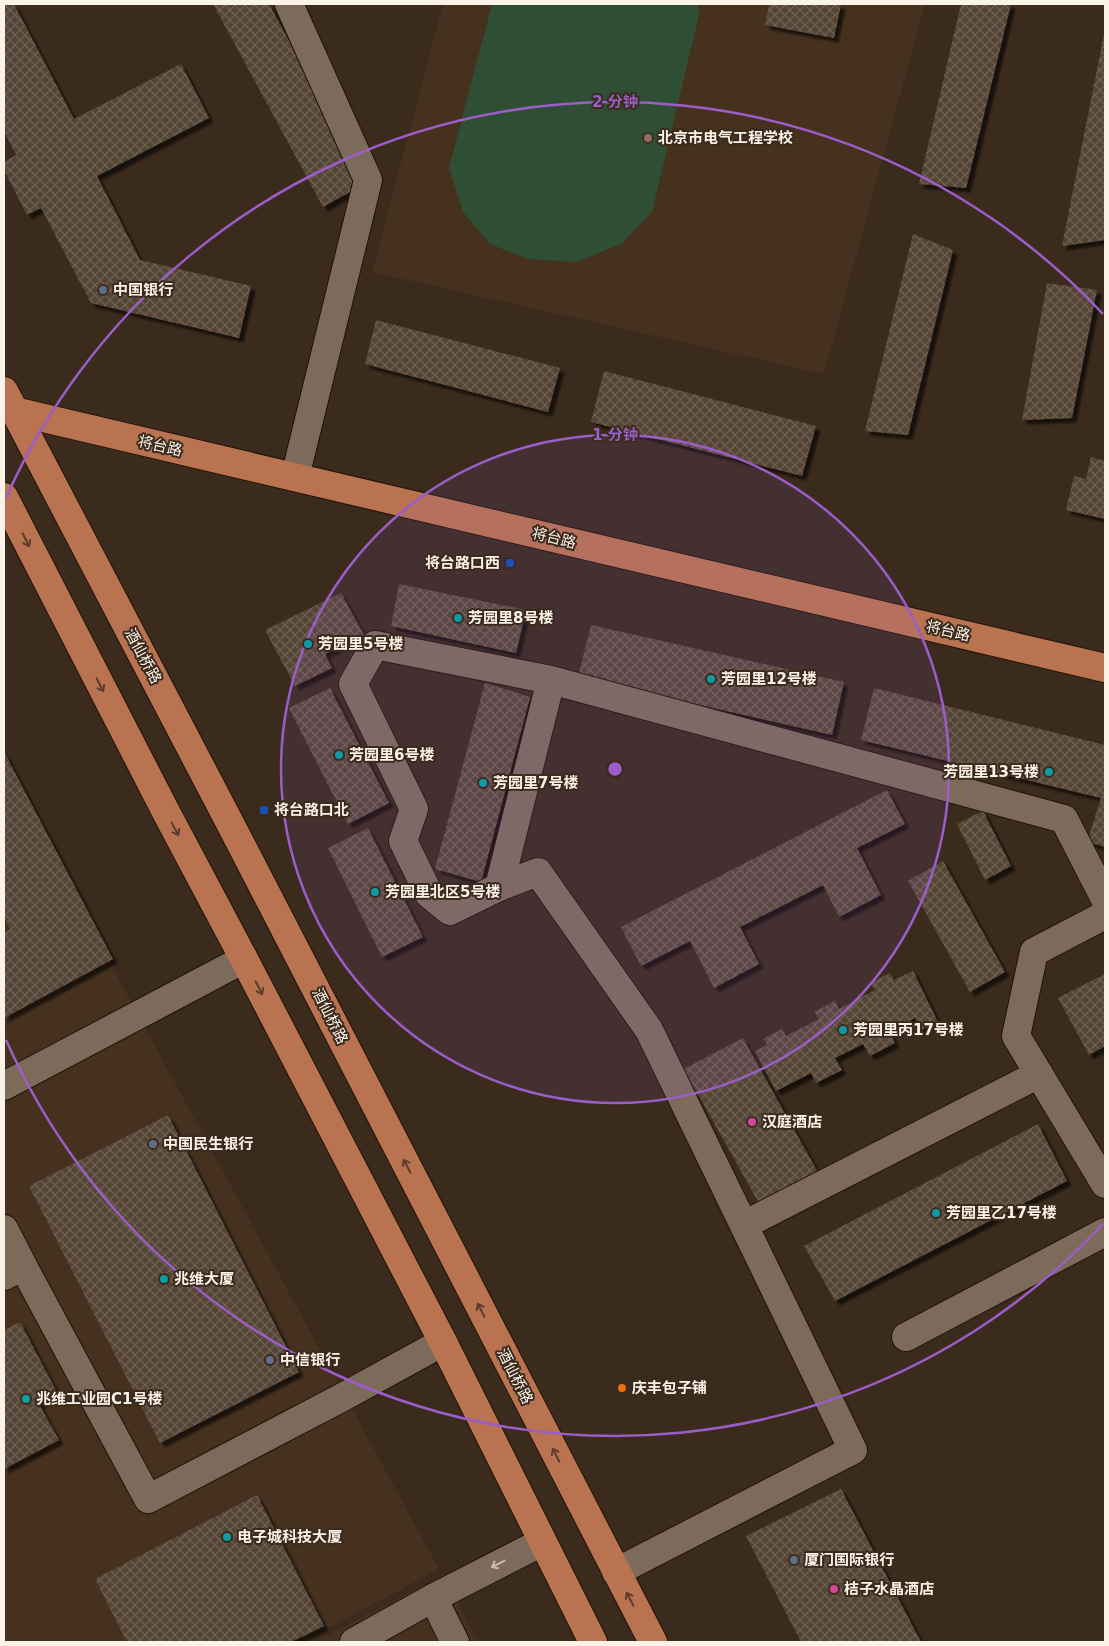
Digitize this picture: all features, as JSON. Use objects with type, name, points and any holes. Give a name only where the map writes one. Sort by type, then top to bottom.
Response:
[{"type":"main road","name":"将台路","points":[[7,403],[295,478],[1105,668]]},
{"type":"main road","name":"酒仙桥路","points":[[7,403],[232,827],[653,1642]]},
{"type":"main road","points":[[4,497],[443,1342],[593,1642]]},
{"type":"street","points":[[289,4],[368,180],[295,478]]},
{"type":"street","points":[[616,1572],[853,1450],[649,1030],[538,872],[498,887],[450,911],[429,894],[403,841],[414,809],[353,684],[375,645],[551,680],[1064,819],[1105,899]]},
{"type":"street","points":[[498,887],[551,680]]},
{"type":"street","points":[[1105,914],[1034,952],[1016,1036],[1105,1184]]},
{"type":"street","points":[[4,1086],[244,959]]},
{"type":"street","points":[[744,1225],[1039,1074]]},
{"type":"street","points":[[4,1229],[13,1271],[148,1499],[341,1398],[443,1342]]},
{"type":"street","points":[[906,1337],[1105,1232]]},
{"type":"street","points":[[354,1642],[433,1598],[542,1542]]},
{"type":"street","points":[[433,1598],[456,1642]]},
{"type":"shaded area","name":"北京市电气工程学校","points":[[443,4],[925,4],[824,374],[372,272]]},
{"type":"shaded area","points":[[4,768],[439,1569],[302,1642],[4,1642]]},
{"type":"shaded area","points":[[443,1575],[478,1642],[315,1642]]},
{"type":"green space","points":[[492,4],[697,4],[700,11],[652,212],[621,244],[576,262],[528,259],[490,244],[463,212],[449,168]]},
{"type":"building","points":[[4,4],[14,4],[74,119],[181,64],[209,118],[97,176],[140,260],[251,286],[239,338],[91,303],[41,208],[27,215],[4,170],[4,162],[16,155],[4,131]]},
{"type":"building","points":[[213,4],[269,4],[366,183],[323,207]]},
{"type":"building","points":[[769,4],[841,4],[834,38],[765,25]]},
{"type":"building","points":[[961,4],[1011,4],[966,188],[919,184]]},
{"type":"building","points":[[1104,34],[1105,240],[1062,246]]},
{"type":"building","points":[[913,234],[953,250],[908,435],[865,431]]},
{"type":"building","points":[[1047,283],[1097,290],[1072,418],[1022,420]]},
{"type":"building","points":[[376,320],[560,368],[548,412],[365,364]]},
{"type":"building","points":[[604,371],[816,426],[802,476],[591,422]]},
{"type":"building","points":[[1091,457],[1105,461],[1105,519],[1066,510],[1074,476],[1086,479]]},
{"type":"building","name":"芳园里8号楼","points":[[399,584],[526,610],[516,653],[391,626]]},
{"type":"building","name":"芳园里5号楼","points":[[341,593],[364,635],[325,654],[332,668],[295,686],[265,630]]},
{"type":"building","name":"芳园里12号楼","points":[[591,625],[844,682],[832,735],[578,677]]},
{"type":"building","name":"芳园里7号楼","points":[[485,683],[530,697],[481,882],[435,869]]},
{"type":"building","name":"芳园里6号楼","points":[[330,688],[389,803],[348,824],[289,708]]},
{"type":"building","name":"芳园里13号楼","points":[[874,688],[1105,745],[1105,847],[1087,842],[1101,798],[861,740]]},
{"type":"building","points":[[4,752],[113,959],[4,1018],[4,933],[10,929],[4,917]]},
{"type":"building","points":[[887,790],[905,824],[857,848],[881,895],[839,917],[823,885],[740,927],[759,964],[714,988],[690,941],[641,966],[621,927]]},
{"type":"building","points":[[983,811],[1011,866],[985,880],[957,824]]},
{"type":"building","name":"芳园里北区5号楼","points":[[368,828],[423,937],[382,957],[328,848]]},
{"type":"building","points":[[943,861],[1005,972],[970,992],[908,881]]},
{"type":"building","name":"芳园里丙17号楼","points":[[913,971],[938,1022],[921,1030],[915,1018],[889,1031],[895,1043],[870,1056],[863,1044],[835,1058],[842,1070],[816,1083],[811,1073],[776,1091],[755,1051],[767,1045],[763,1039],[782,1029],[786,1036],[819,1019],[814,1012],[835,1001],[839,1009],[875,990],[870,983],[890,973],[894,980]]},
{"type":"building","points":[[1105,974],[1105,1046],[1089,1055],[1058,998]]},
{"type":"building","name":"汉庭酒店","points":[[743,1038],[820,1176],[761,1207],[684,1069]]},
{"type":"building","name":"兆维大厦","points":[[168,1115],[299,1372],[160,1443],[29,1186]]},
{"type":"building","name":"芳园里乙17号楼","points":[[1038,1124],[1067,1181],[835,1301],[804,1246]]},
{"type":"building","name":"兆维工业园C1号楼","points":[[20,1322],[58,1394],[39,1404],[59,1440],[4,1469],[4,1324],[6,1329]]},
{"type":"building","name":"桔子水晶酒店","points":[[841,1489],[921,1642],[801,1642],[746,1536]]},
{"type":"building","name":"电子城科技大厦","points":[[257,1495],[324,1626],[291,1642],[127,1642],[95,1579]]},
{"type":"place","name":"北京市电气工程学校","points":[[648,138]]},
{"type":"place","name":"中国银行","points":[[103,290]]},
{"type":"place","name":"将台路口西","points":[[510,563]]},
{"type":"place","name":"芳园里8号楼","points":[[458,618]]},
{"type":"place","name":"芳园里5号楼","points":[[308,644]]},
{"type":"place","name":"芳园里12号楼","points":[[711,679]]},
{"type":"place","name":"芳园里6号楼","points":[[339,755]]},
{"type":"place","name":"芳园里13号楼","points":[[1049,772]]},
{"type":"place","name":"芳园里7号楼","points":[[483,783]]},
{"type":"place","name":"将台路口北","points":[[264,810]]},
{"type":"place","name":"芳园里北区5号楼","points":[[375,892]]},
{"type":"place","name":"芳园里丙17号楼","points":[[843,1030]]},
{"type":"place","name":"汉庭酒店","points":[[752,1122]]},
{"type":"place","name":"中国民生银行","points":[[153,1144]]},
{"type":"place","name":"芳园里乙17号楼","points":[[936,1213]]},
{"type":"place","name":"兆维大厦","points":[[164,1279]]},
{"type":"place","name":"中信银行","points":[[270,1360]]},
{"type":"place","name":"庆丰包子铺","points":[[622,1388]]},
{"type":"place","name":"兆维工业园C1号楼","points":[[26,1399]]},
{"type":"place","name":"电子城科技大厦","points":[[227,1537]]},
{"type":"place","name":"厦门国际银行","points":[[794,1560]]},
{"type":"place","name":"桔子水晶酒店","points":[[834,1589]]}]
